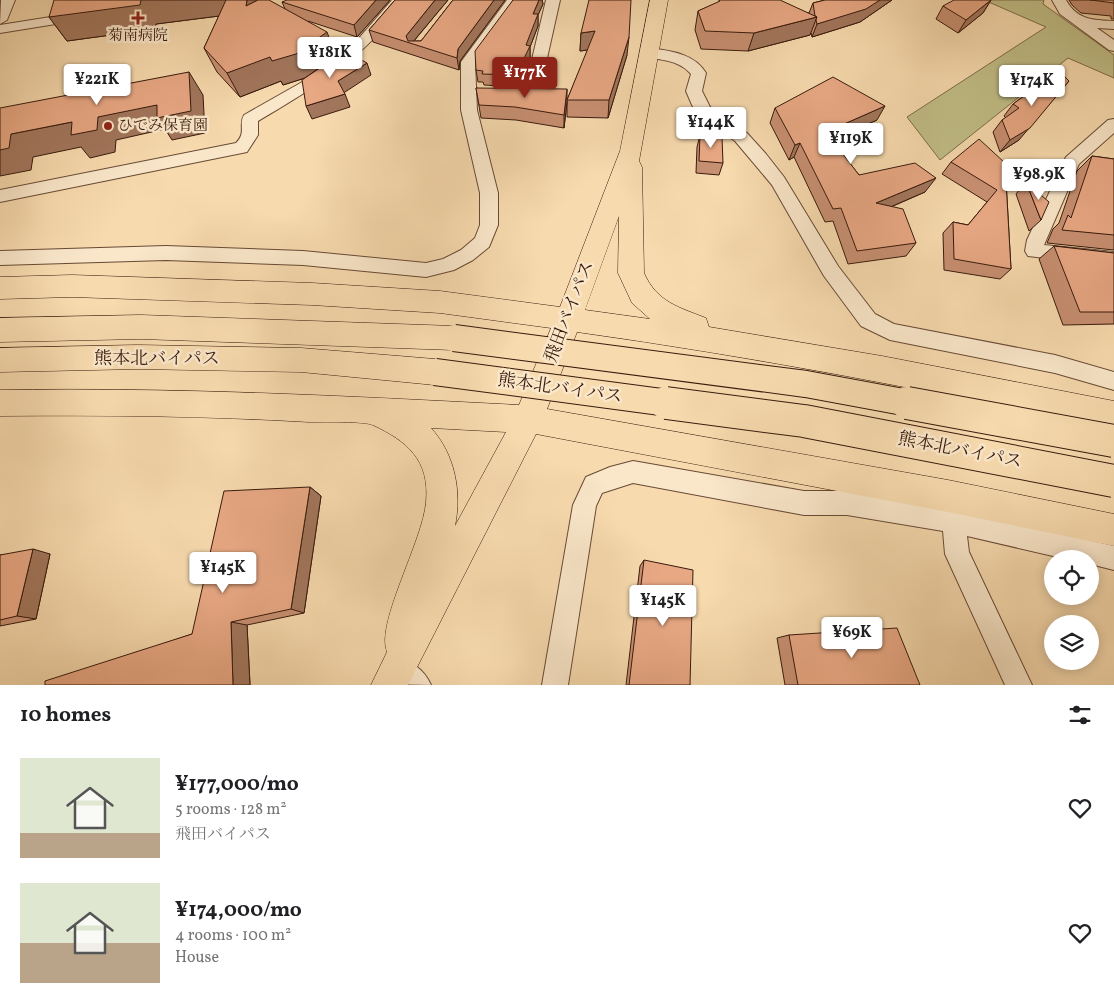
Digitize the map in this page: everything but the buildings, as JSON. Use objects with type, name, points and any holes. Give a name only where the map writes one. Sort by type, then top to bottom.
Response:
[{"type":"highway","name":"飛田バイパス","points":[[400,681],[528,419],[568,320],[631,151],[659,0]]},
{"type":"highway","points":[[631,151],[632,273],[641,295],[661,312],[691,325],[775,340],[882,369]]},
{"type":"highway","points":[[0,288],[72,286],[312,294],[440,302],[684,334],[882,369],[1114,415]]},
{"type":"highway","name":"熊本北バイパス","points":[[0,330],[140,327],[454,338],[806,384],[1114,441]]},
{"type":"highway","name":"熊本北バイパス","points":[[0,360],[138,357],[301,360],[435,372],[804,421],[1114,481]]},
{"type":"highway","points":[[0,403],[58,402],[366,411],[528,419],[951,508],[1114,530]]},
{"type":"highway","points":[[366,411],[413,429],[426,445],[439,468],[444,493],[443,515],[408,608],[400,681]]},
{"type":"street","points":[[0,20],[8,0]]},
{"type":"street","points":[[0,196],[241,148],[249,141],[253,130],[250,119],[316,80],[358,48],[399,0]]},
{"type":"street","points":[[480,92],[468,62],[514,0]]},
{"type":"street","points":[[480,92],[531,94],[553,0]]},
{"type":"street","points":[[1059,0],[1066,12],[1114,47]]},
{"type":"street","points":[[0,28],[57,20]]},
{"type":"street","points":[[1080,23],[1114,25]]},
{"type":"street","points":[[649,52],[678,58],[692,64],[699,73],[694,91],[697,101],[704,111],[741,137],[778,180],[832,272],[868,320],[890,332],[1055,364],[1114,381]]},
{"type":"street","points":[[0,258],[166,253],[303,258],[426,270],[447,265],[468,255],[483,242],[489,225],[489,192],[469,110],[480,92]]},
{"type":"street","points":[[1114,124],[1072,161],[1036,240],[1034,251],[1114,259]]},
{"type":"street","points":[[1072,161],[1097,164]]},
{"type":"street","points":[[555,685],[585,505],[594,485],[610,478],[633,472],[804,503],[951,508],[1114,558]]},
{"type":"street","points":[[951,508],[957,554],[1019,685]]},
{"type":"shaded area","points":[[984,0],[1044,0],[1043,4],[1114,55],[1114,78],[1068,58],[940,160],[907,117],[1046,27]]},
{"type":"place","name":"菊南病院","points":[[138,18]]},
{"type":"place","name":"ひでみ保育園","points":[[108,126]]}]
